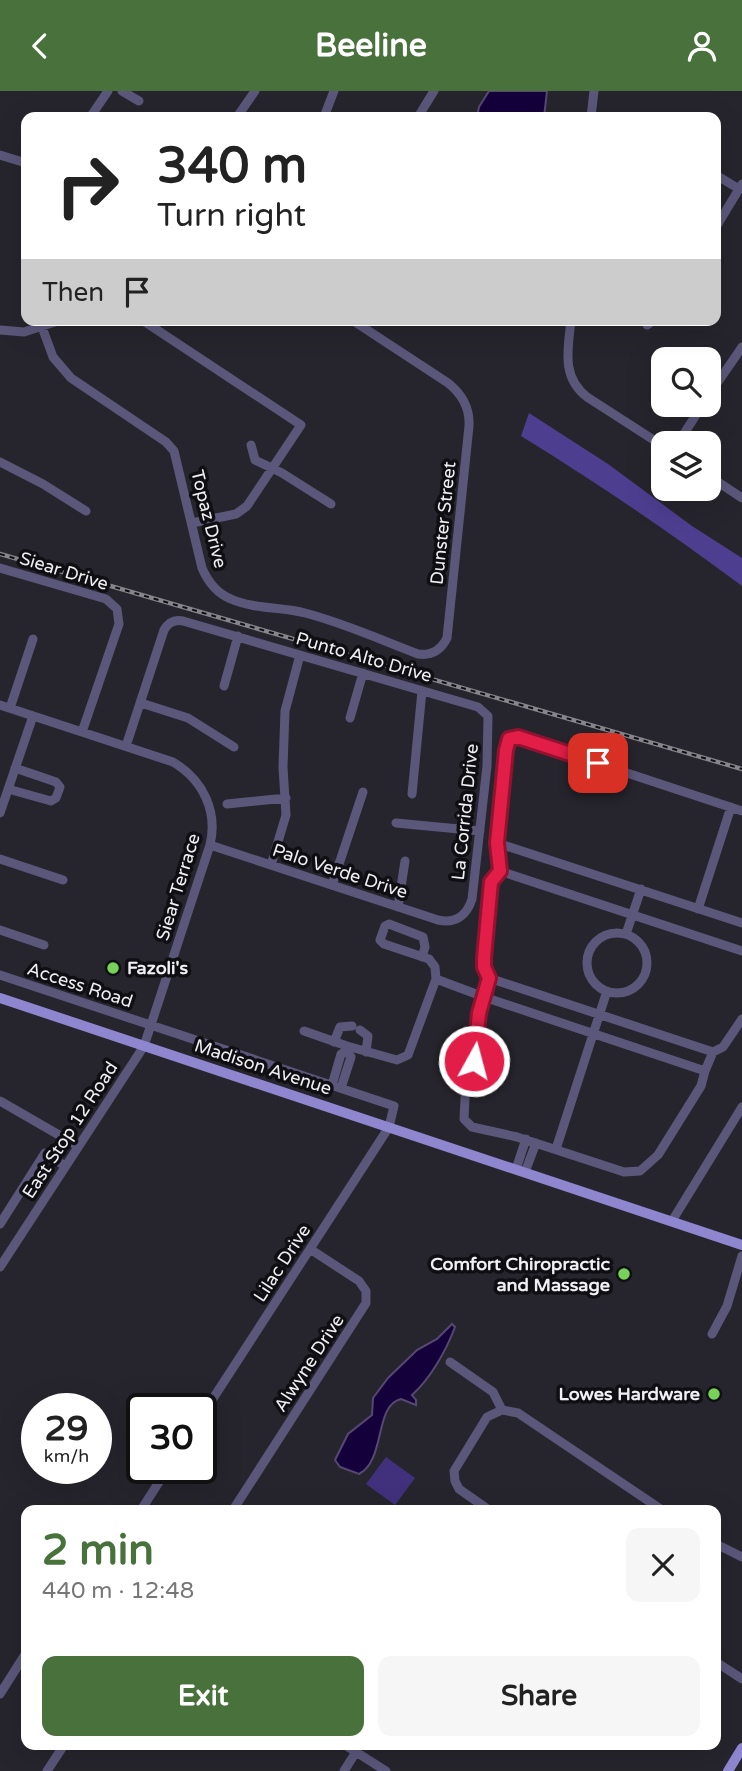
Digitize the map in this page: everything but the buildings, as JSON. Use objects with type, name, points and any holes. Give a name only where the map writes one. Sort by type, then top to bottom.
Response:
[{"type":"main road","name":"Madison Avenue","points":[[0,998],[742,1245]]},
{"type":"main road","points":[[727,1771],[742,1748]]},
{"type":"street","points":[[94,112],[108,91]]},
{"type":"street","points":[[122,91],[139,101]]},
{"type":"street","points":[[240,112],[255,91]]},
{"type":"street","points":[[326,112],[334,91]]},
{"type":"street","points":[[421,112],[434,91]]},
{"type":"street","points":[[592,112],[594,91]]},
{"type":"street","points":[[0,155],[21,161]]},
{"type":"street","points":[[721,178],[740,187],[721,219]]},
{"type":"street","points":[[151,326],[301,425],[241,512],[192,523]]},
{"type":"street","name":"Dunster Street","points":[[361,326],[448,383],[462,397],[469,420],[447,638],[437,650]]},
{"type":"street","points":[[571,326],[568,359],[570,375],[584,394],[651,438]]},
{"type":"street","points":[[0,330],[21,332],[42,327]]},
{"type":"street","name":"Topaz Drive","points":[[42,327],[53,357],[71,378],[172,447],[177,457],[206,576],[217,590],[229,599],[243,603],[320,617],[418,654],[437,650]]},
{"type":"street","points":[[721,378],[742,347]]},
{"type":"street","points":[[251,445],[255,460],[331,504]]},
{"type":"street","points":[[0,462],[43,484],[86,511]]},
{"type":"street","points":[[721,484],[742,498]]},
{"type":"street","name":"Siear Drive","points":[[0,568],[106,599],[117,609],[119,624],[82,731]]},
{"type":"street","name":"Punto Alto Drive","points":[[141,702],[165,628],[172,622],[183,621],[480,709]]},
{"type":"street","points":[[224,686],[238,636]]},
{"type":"street","points":[[10,708],[33,639]]},
{"type":"street","points":[[271,865],[285,819],[285,711],[300,655]]},
{"type":"street","points":[[350,717],[363,673]]},
{"type":"street","points":[[412,793],[422,691]]},
{"type":"street","points":[[126,746],[141,702],[188,718],[234,747]]},
{"type":"street","name":"Siear Terrace","points":[[0,705],[170,761],[185,771],[204,794],[211,814],[210,845],[144,1046]]},
{"type":"street","name":"La Corrida Drive","points":[[460,918],[472,901],[480,831],[489,719],[480,709]]},
{"type":"street","points":[[0,813],[33,716]]},
{"type":"street","points":[[742,811],[518,737],[509,740],[497,843],[500,871],[491,882],[484,958],[484,967],[489,978],[479,1013],[474,1061],[466,1079],[463,1116],[472,1127],[526,1139],[625,1173],[640,1171],[658,1155],[701,1086],[713,1052],[723,1047],[742,1019]]},
{"type":"street","points":[[5,792],[51,801],[60,786],[56,782],[15,768]]},
{"type":"street","points":[[332,885],[363,792]]},
{"type":"street","points":[[227,804],[286,798]]},
{"type":"street","points":[[698,909],[731,807]]},
{"type":"street","points":[[396,823],[480,831]]},
{"type":"street","points":[[497,843],[742,923]]},
{"type":"street","name":"Palo Verde Drive","points":[[210,845],[443,922],[460,918]]},
{"type":"street","points":[[0,859],[62,880]]},
{"type":"street","points":[[398,907],[405,861]]},
{"type":"street","points":[[500,871],[742,951]]},
{"type":"street","points":[[626,934],[641,889]]},
{"type":"street","points":[[304,1031],[347,1049],[397,1060],[408,1055],[436,979],[435,967],[429,959],[422,957],[384,944],[380,940],[385,926],[389,924],[423,937],[425,947],[422,957]]},
{"type":"street","points":[[0,930],[44,945]]},
{"type":"street","points":[[611,933],[626,934],[636,940],[643,949],[647,960],[645,972],[640,982],[631,990],[619,993],[607,991],[591,978],[587,968],[588,954],[593,944],[601,937],[611,933]]},
{"type":"street","name":"Access Road","points":[[0,975],[394,1106],[389,1127]]},
{"type":"street","points":[[489,978],[713,1052]]},
{"type":"street","points":[[436,979],[705,1071]]},
{"type":"street","points":[[556,1149],[607,991]]},
{"type":"street","points":[[334,1042],[340,1027],[356,1028],[368,1036],[366,1052]]},
{"type":"street","name":"East Stop 12 Road","points":[[1,1262],[144,1046]]},
{"type":"street","points":[[336,1087],[341,1054],[347,1049]]},
{"type":"street","points":[[0,1101],[78,1146]]},
{"type":"street","points":[[672,1221],[742,1107]]},
{"type":"street","name":"Lilac Drive","points":[[217,1393],[389,1127]]},
{"type":"street","points":[[520,1171],[526,1139]]},
{"type":"street","points":[[520,1171],[536,1143]]},
{"type":"street","points":[[0,1224],[45,1153],[65,1165]]},
{"type":"street","name":"Alwyne Drive","points":[[236,1505],[366,1303],[366,1291],[359,1281],[310,1249]]},
{"type":"street","points":[[712,1333],[727,1306],[742,1257]]},
{"type":"street","points":[[450,1362],[494,1392],[501,1410]]},
{"type":"street","points":[[482,1505],[461,1491],[455,1479],[456,1466],[483,1422],[492,1413],[501,1410],[517,1413],[655,1505]]},
{"type":"street","points":[[144,1505],[158,1484]]},
{"type":"street","points":[[721,1546],[742,1557]]},
{"type":"street","points":[[0,1694],[21,1661]]},
{"type":"street","points":[[721,1665],[742,1679]]},
{"type":"street","points":[[47,1771],[61,1750]]},
{"type":"street","points":[[353,1750],[386,1771]]},
{"type":"street","points":[[344,1771],[356,1752]]},
{"type":"shaded area","points":[[489,91],[547,91],[545,112],[478,112]]},
{"type":"shaded area","points":[[529,413],[608,464],[651,496],[651,501],[658,501],[742,558],[742,586],[633,508],[521,436]]},
{"type":"shaded area","points":[[452,1324],[455,1327],[442,1355],[412,1395],[416,1405],[401,1399],[393,1403],[387,1411],[373,1457],[359,1474],[340,1467],[335,1460],[348,1434],[372,1415],[373,1398],[388,1378],[417,1350],[437,1339]]},
{"type":"shaded area","points":[[386,1457],[415,1478],[395,1505],[366,1484]]},
{"type":"railway","points":[[0,554],[742,769]]},
{"type":"place","name":"Fazoli's","points":[[113,968]]},
{"type":"place","name":"Comfort Chiropractic and Massage","points":[[624,1274]]},
{"type":"place","name":"Lowes Hardware","points":[[714,1394]]},
{"type":"route","points":[[474,1061],[479,1013],[489,978],[484,967],[486,933],[491,882],[500,871],[497,843],[509,739],[518,737],[598,763]]}]
